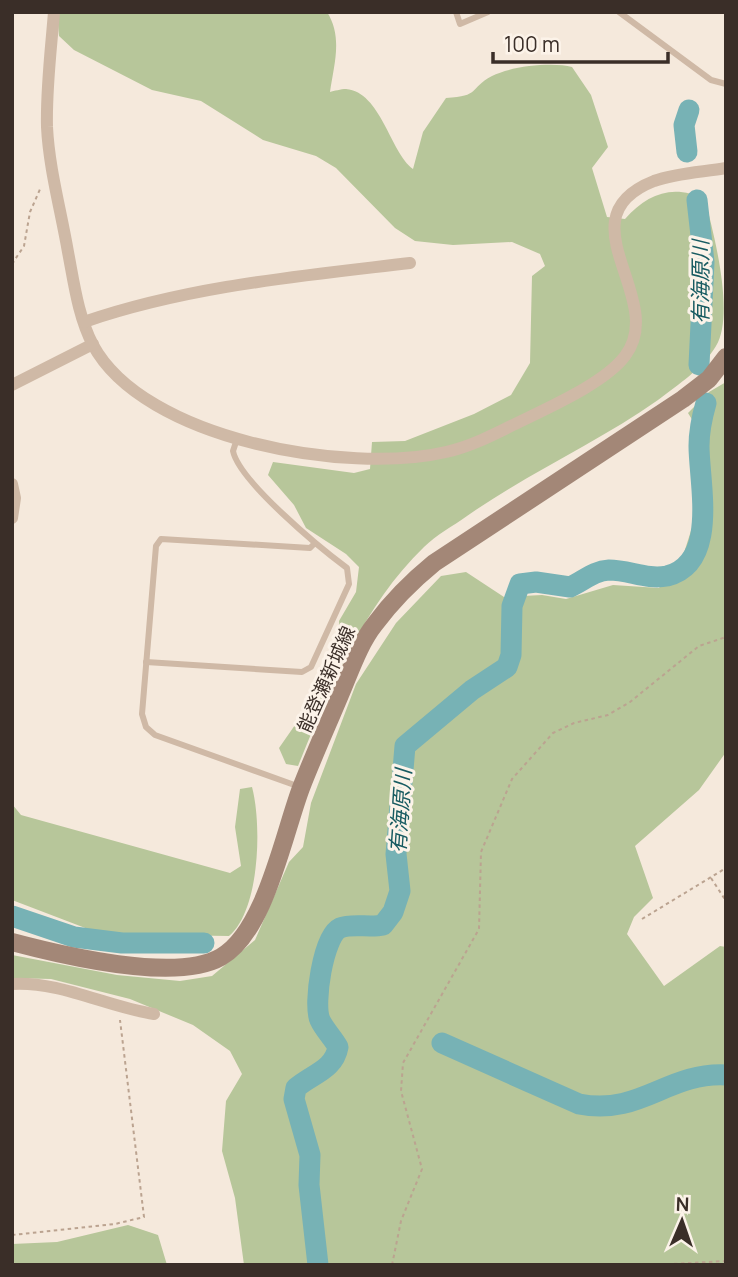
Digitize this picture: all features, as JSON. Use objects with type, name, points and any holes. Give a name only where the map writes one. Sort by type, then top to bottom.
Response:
[{"type":"main road","name":"能登瀬新城線","points":[[12,942],[75,958],[156,967],[204,964],[220,958],[241,942],[256,919],[302,788],[357,656],[374,625],[411,581],[434,563],[683,399],[709,379],[726,357]]},
{"type":"street","points":[[54,12],[47,131],[78,306],[93,344],[111,372],[135,392],[164,408],[237,439],[272,449],[310,454],[410,457],[445,452],[478,442],[608,373],[626,355],[634,339],[636,322],[636,306],[615,246],[616,215],[625,199],[656,180],[726,168]]},
{"type":"street","points":[[84,322],[189,294],[289,277],[410,263]]},
{"type":"street","points":[[12,385],[93,344]]},
{"type":"street","points":[[12,484],[15,498],[12,518]]},
{"type":"street","points":[[12,984],[50,987],[120,1008],[154,1014]]},
{"type":"lane","points":[[456,12],[460,24],[488,12]]},
{"type":"lane","points":[[620,12],[711,80],[726,84]]},
{"type":"lane","points":[[146,662],[302,673],[311,667],[349,584],[350,575],[347,568],[314,544],[242,470],[233,451],[237,439]]},
{"type":"lane","points":[[302,788],[155,735],[146,727],[142,714],[156,546],[161,539],[310,548],[314,544]]},
{"type":"path","points":[[12,264],[24,246],[30,212],[39,192],[46,179],[55,175]]},
{"type":"path","points":[[392,1265],[401,1221],[422,1169],[401,1091],[403,1063],[479,929],[481,852],[512,779],[553,733],[574,723],[608,715],[630,702],[693,650],[726,637]]},
{"type":"path","points":[[642,919],[726,868]]},
{"type":"path","points":[[710,877],[726,901]]},
{"type":"path","points":[[12,1235],[115,1224],[144,1217],[120,1008]]},
{"type":"path","points":[[653,1265],[726,1261]]},
{"type":"green space","points":[[57,12],[327,12],[332,21],[336,41],[330,92],[346,89],[368,100],[405,161],[413,169],[423,132],[446,98],[470,94],[492,76],[521,67],[572,67],[591,95],[608,147],[592,168],[607,217],[625,219],[642,203],[672,192],[683,192],[705,200],[721,274],[724,315],[721,332],[711,354],[690,376],[635,416],[490,500],[424,547],[383,595],[350,649],[298,766],[286,764],[279,748],[334,669],[340,642],[339,621],[356,592],[359,567],[346,554],[306,528],[294,505],[268,475],[273,462],[354,473],[370,469],[372,442],[405,441],[474,414],[511,395],[530,363],[532,276],[545,266],[540,254],[512,242],[453,245],[415,241],[395,228],[336,168],[316,156],[263,140],[201,101],[152,90],[74,50],[59,36]]},
{"type":"green space","points":[[726,382],[726,752],[699,790],[635,846],[653,898],[634,917],[627,934],[664,986],[720,946],[726,947],[726,1265],[244,1265],[235,1198],[222,1151],[226,1101],[242,1074],[230,1051],[193,1025],[130,999],[51,979],[12,978],[12,955],[117,975],[180,981],[212,976],[255,940],[289,862],[303,847],[311,803],[356,684],[396,623],[441,576],[466,572],[504,597],[542,595],[566,599],[613,585],[659,588],[682,559],[697,512],[702,468],[701,434],[688,413],[709,392]]},
{"type":"green space","points":[[252,787],[257,822],[253,887],[239,924],[229,936],[101,934],[12,900],[12,804],[21,815],[230,873],[241,866],[235,827],[240,789]]},
{"type":"green space","points":[[128,1225],[158,1235],[167,1265],[12,1265],[12,1244],[57,1242]]},
{"type":"waterway","name":"有海原川","points":[[687,152],[684,125],[689,110]]},
{"type":"waterway","name":"有海原川","points":[[697,200],[704,262],[699,365]]},
{"type":"waterway","name":"有海原川","points":[[318,1265],[309,1185],[310,1155],[294,1099],[296,1088],[327,1066],[336,1055],[338,1047],[320,1020],[318,1012],[321,971],[334,934],[340,928],[350,926],[383,925],[393,912],[400,891],[396,854],[405,746],[472,690],[507,667],[511,655],[512,606],[520,584],[536,582],[570,587],[603,571],[616,570],[660,577],[683,568],[694,555],[700,539],[703,500],[699,440],[706,403]]},
{"type":"waterway","points":[[12,916],[74,937],[122,943],[204,943]]},
{"type":"waterway","points":[[442,1043],[579,1104],[620,1104],[687,1080],[726,1075]]}]
